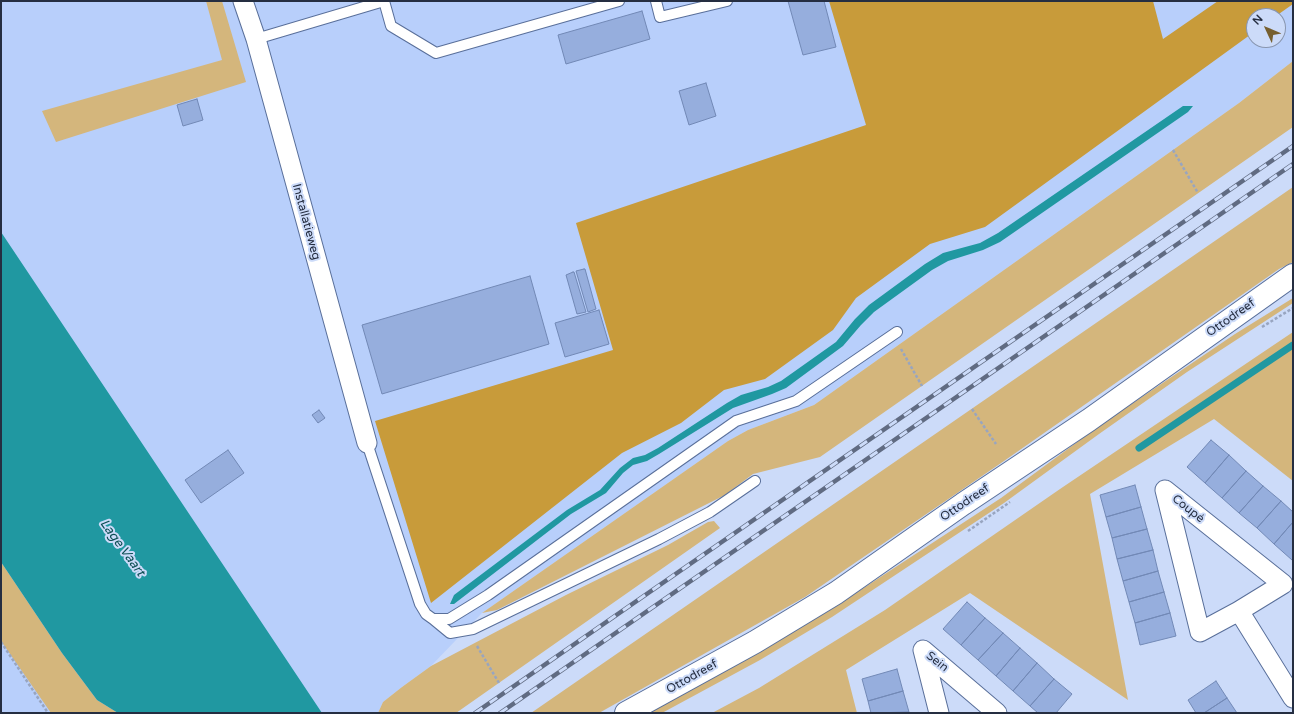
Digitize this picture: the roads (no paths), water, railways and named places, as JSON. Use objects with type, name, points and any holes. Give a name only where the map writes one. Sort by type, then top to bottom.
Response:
[{"type":"street","name":"Installatieweg","points":[[243,1],[256,39],[367,443]]},
{"type":"street","name":"Ottodreef","points":[[626,713],[755,642],[836,593],[963,504],[1089,420],[1293,275]]},
{"type":"street","name":"Coupé","points":[[1164,490],[1284,584],[1239,611],[1200,632],[1164,490]]},
{"type":"street","points":[[1239,611],[1293,698]]},
{"type":"street","name":"Sein","points":[[939,713],[923,650],[997,713]]},
{"type":"lane","points":[[256,39],[384,1],[391,26],[436,53],[619,1]]},
{"type":"lane","points":[[656,1],[660,17],[727,1]]},
{"type":"lane","points":[[433,619],[449,619],[488,595],[736,422],[796,401],[897,332]]},
{"type":"lane","points":[[367,443],[420,604],[426,614],[450,633],[473,629],[659,539],[710,512],[755,481]]},
{"type":"water","points":[[1183,106],[1193,106],[1188,112],[1000,242],[983,250],[948,261],[932,270],[874,312],[843,346],[786,388],[733,408],[647,461],[633,465],[623,473],[606,493],[571,514],[454,604],[450,604],[454,595],[567,510],[600,490],[620,468],[633,458],[645,455],[658,448],[741,395],[768,387],[781,381],[836,342],[869,305],[925,264],[943,253],[980,243],[998,233]]},
{"type":"water","name":"Lage Vaart","points":[[1,232],[322,713],[118,713],[97,700],[62,653],[1,562]]},
{"type":"waterway","points":[[1139,448],[1293,345]]},
{"type":"railway","points":[[475,713],[1293,146]]},
{"type":"railway","points":[[500,713],[1293,164]]}]
